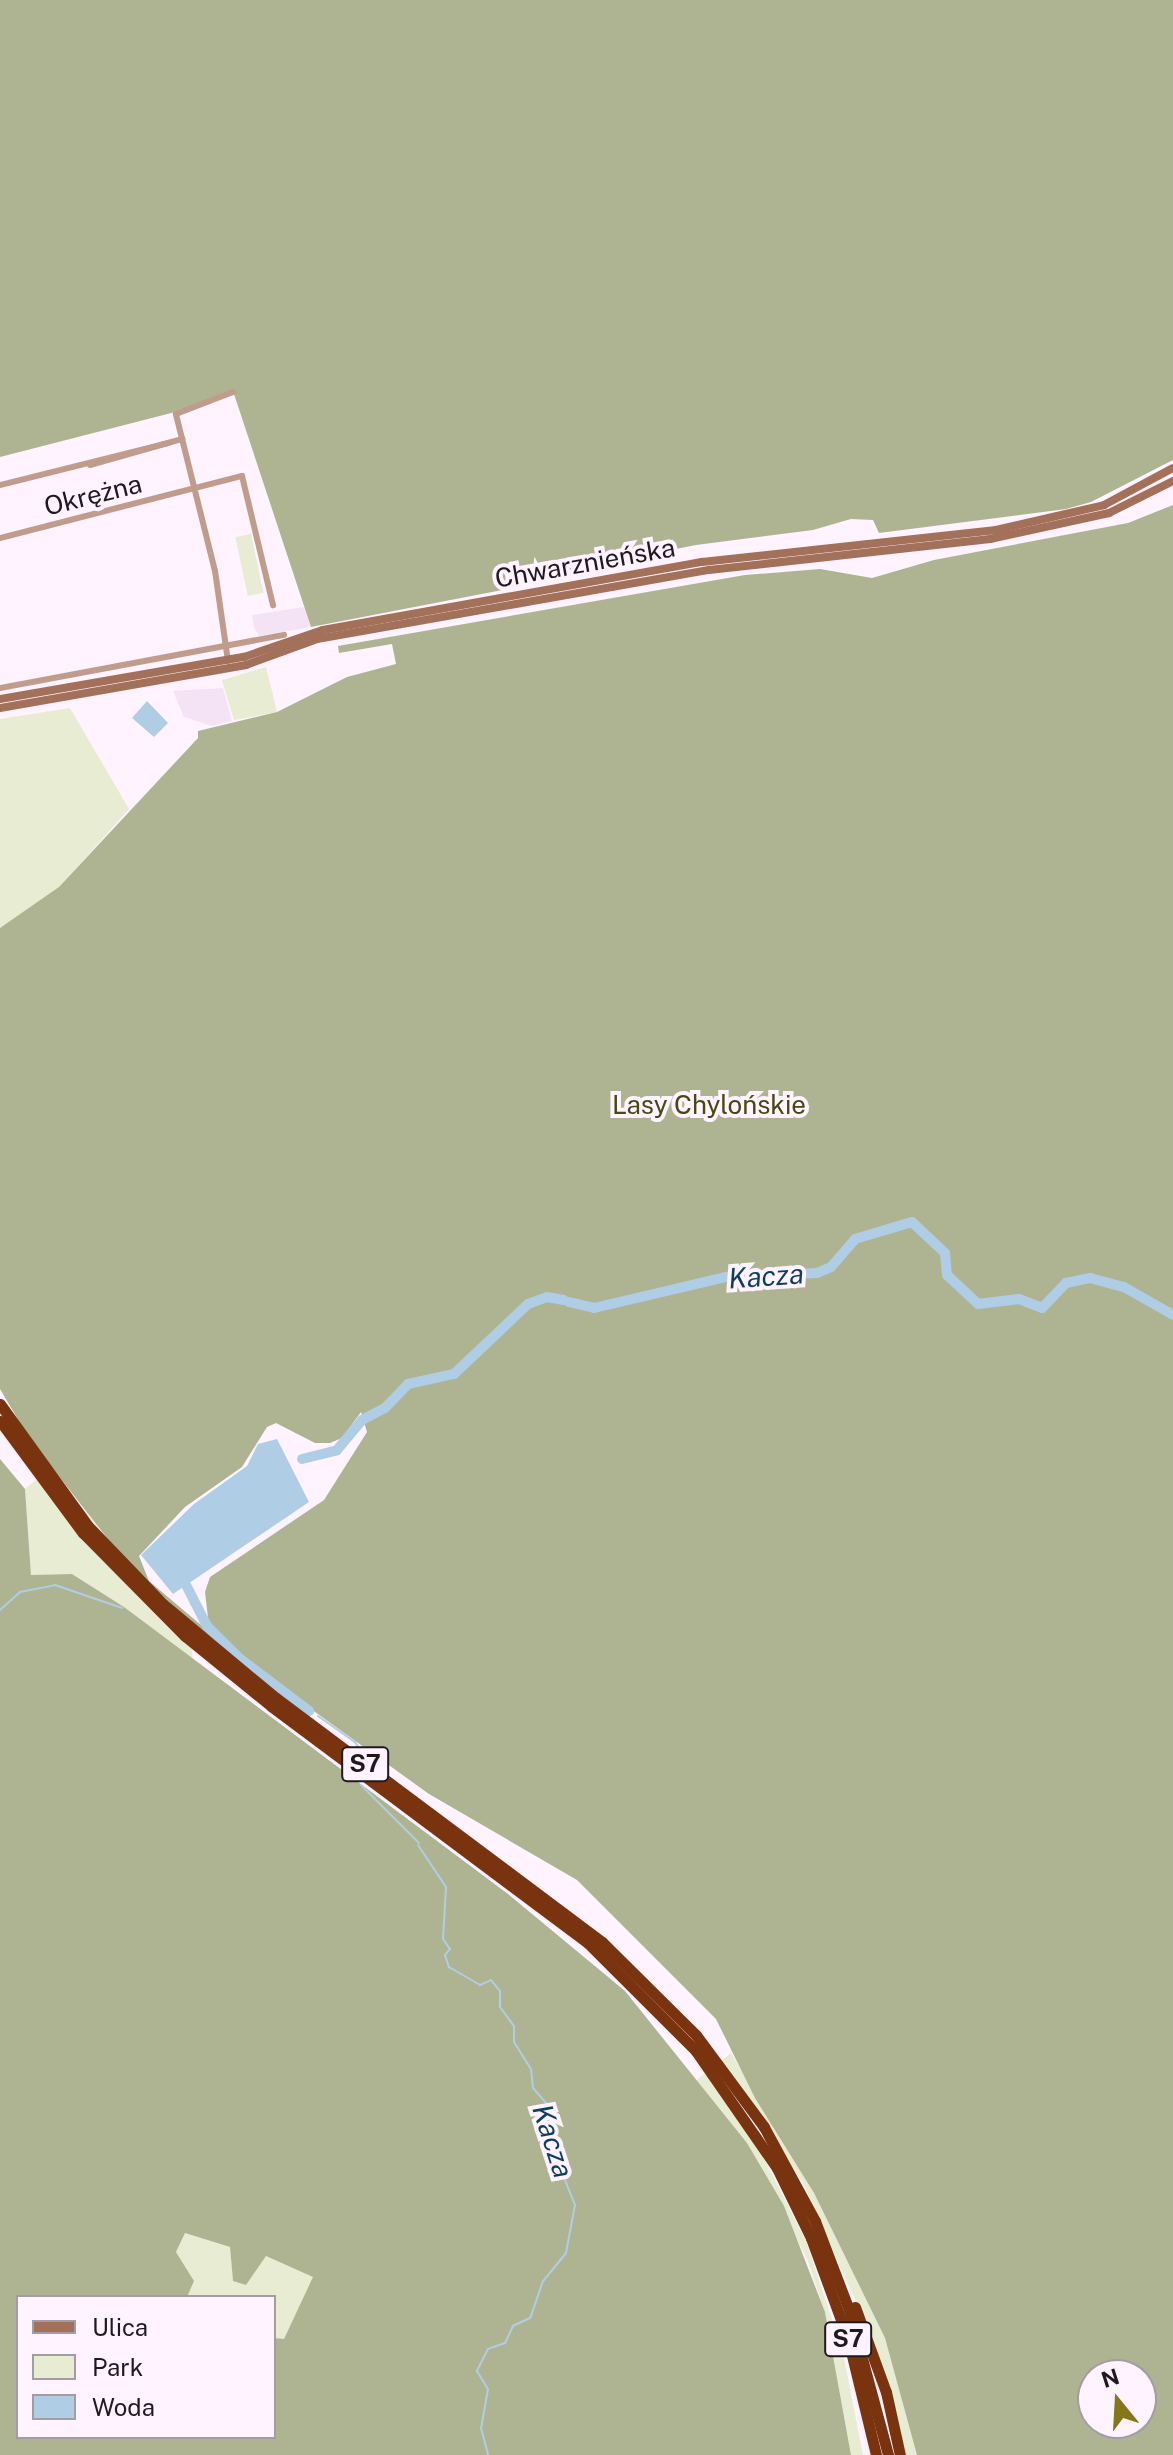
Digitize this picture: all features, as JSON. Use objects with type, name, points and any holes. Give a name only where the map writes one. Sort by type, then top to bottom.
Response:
[{"type":"highway","name":"S7","points":[[0,1404],[88,1526],[196,1634],[555,1904],[646,1981],[714,2057],[764,2127],[827,2249],[861,2350],[888,2455]]},
{"type":"highway","name":"S7","points":[[0,1421],[83,1533],[185,1636],[271,1706],[578,1935],[686,2040],[753,2130],[804,2222],[842,2320],[870,2428],[867,2455]]},
{"type":"highway","points":[[827,2249],[872,2347],[900,2455]]},
{"type":"highway","points":[[870,2428],[876,2455]]},
{"type":"main road","name":"Chwarznieńska","points":[[875,548],[1077,513],[1127,496],[1173,468]]},
{"type":"main road","name":"Chwarznieńska","points":[[0,708],[228,665],[323,630],[702,562],[958,544],[1082,520],[1136,503],[1173,481]]},
{"type":"main road","name":"Chwarznieńska","points":[[0,699],[228,665]]},
{"type":"street","points":[[228,665],[215,571],[176,414],[233,392]]},
{"type":"street","points":[[0,485],[182,439]]},
{"type":"street","name":"Okrężna","points":[[0,538],[238,476],[244,479],[273,605]]},
{"type":"street","points":[[0,688],[284,635]]},
{"type":"shaded area","points":[[304,607],[311,627],[259,636],[254,627],[252,615]]},
{"type":"shaded area","points":[[223,688],[232,721],[212,726],[184,717],[173,691]]},
{"type":"green space","points":[[0,0],[1173,0],[1173,460],[1091,502],[1066,509],[879,533],[873,520],[851,519],[813,530],[696,545],[542,576],[543,582],[311,627],[233,391],[179,411],[0,457]]},
{"type":"green space","name":"Lasy Chylońskie","points":[[1173,505],[1173,2455],[917,2455],[885,2338],[814,2193],[755,2098],[716,2019],[577,1880],[429,1794],[190,1622],[118,1552],[29,1438],[0,1389],[0,928],[59,887],[198,738],[198,731],[277,712],[347,677],[396,664],[392,644],[339,653],[338,646],[745,575],[820,569],[872,578],[934,560],[1128,523]],"holes":[[[361,1412],[367,1432],[324,1500],[210,1577],[205,1592],[209,1626],[201,1625],[149,1581],[139,1556],[185,1507],[242,1467],[267,1427],[276,1423],[315,1443],[330,1443],[342,1438]]]},
{"type":"green space","points":[[251,534],[263,593],[248,596],[235,537]]},
{"type":"green space","points":[[266,667],[277,712],[234,720],[222,680]]},
{"type":"green space","points":[[70,708],[129,809],[52,895],[0,928],[0,719]]},
{"type":"green space","points":[[0,1459],[25,1489],[31,1575],[72,1574],[124,1607],[508,1894],[625,1991],[747,2143],[784,2206],[825,2312],[851,2455],[0,2455]]},
{"type":"green space","points":[[50,1468],[118,1552],[190,1622],[193,1662],[124,1607],[72,1574],[31,1575],[25,1489]]},
{"type":"green space","points":[[731,2053],[814,2193],[885,2338],[901,2382],[917,2455],[905,2455],[862,2316],[804,2185],[721,2061]]},
{"type":"green space","points":[[707,2072],[759,2149],[806,2241],[843,2353],[863,2455],[851,2455],[825,2312],[807,2259],[747,2143],[694,2082]]},
{"type":"green space","points":[[185,2233],[230,2247],[233,2280],[246,2285],[266,2256],[314,2277],[284,2340],[276,2338],[276,2295],[188,2295],[194,2281],[176,2252]]},
{"type":"water","points":[[147,701],[168,723],[154,737],[132,718]]},
{"type":"water","points":[[277,1439],[309,1502],[173,1594],[141,1555],[194,1504],[247,1466],[258,1444]]},
{"type":"waterway","name":"Kacza","points":[[569,1302],[594,1308],[726,1277],[817,1273],[831,1267],[855,1239],[912,1222],[945,1253],[947,1275],[978,1304],[1019,1299],[1042,1308],[1066,1283],[1090,1278],[1124,1287],[1173,1315]]},
{"type":"waterway","name":"Kacza","points":[[302,1459],[337,1450],[362,1420],[385,1408],[408,1384],[454,1374],[528,1304],[547,1297],[564,1300]]},
{"type":"waterway","name":"Kacza","points":[[183,1579],[207,1626],[239,1658],[309,1711]]},
{"type":"waterway","points":[[0,1610],[20,1592],[55,1585],[122,1608]]},
{"type":"waterway","name":"Kacza","points":[[318,1716],[355,1742],[364,1756]]},
{"type":"waterway","name":"Kacza","points":[[361,1785],[419,1843]]},
{"type":"waterway","name":"Kacza","points":[[418,1845],[446,1887],[443,1939],[450,1949],[445,1955],[449,1967],[480,1985],[491,1980],[500,1991],[500,2007],[514,2026],[514,2042],[531,2069],[533,2088],[548,2105],[545,2115],[550,2135],[559,2139],[557,2160],[575,2205],[566,2253],[543,2281],[530,2318],[513,2326],[505,2343],[488,2349],[477,2371],[488,2389],[481,2428],[488,2455]]}]
